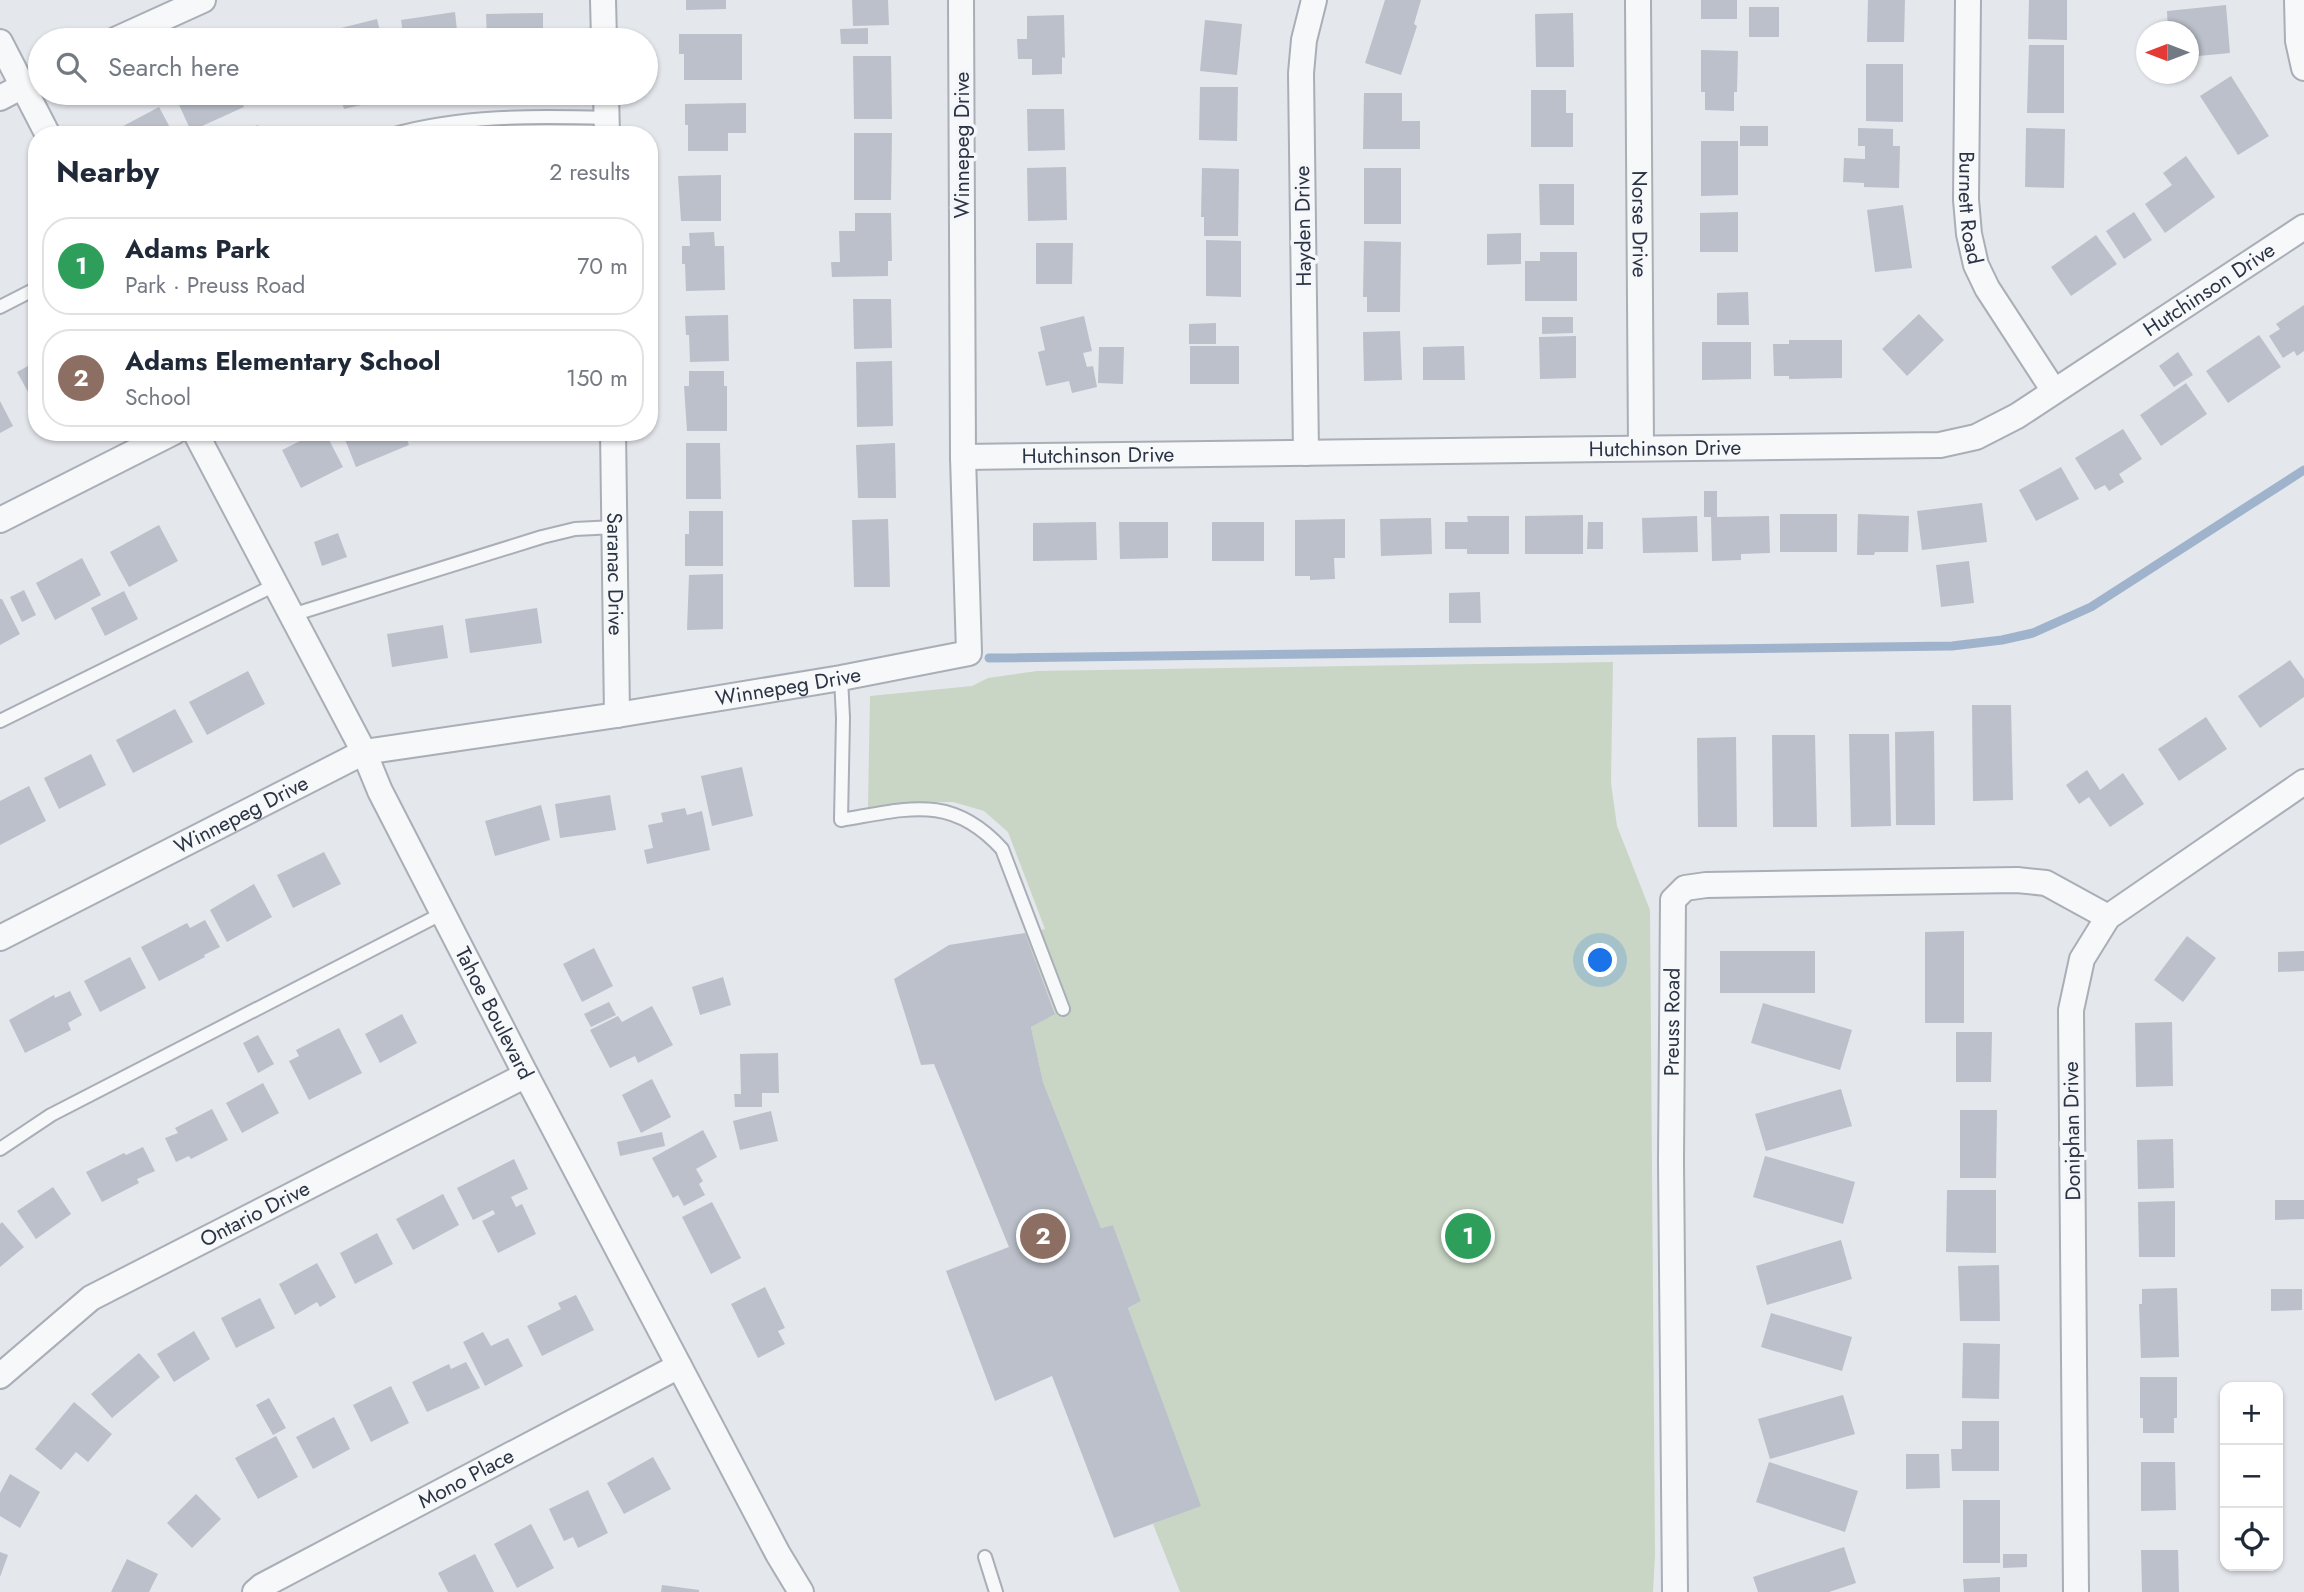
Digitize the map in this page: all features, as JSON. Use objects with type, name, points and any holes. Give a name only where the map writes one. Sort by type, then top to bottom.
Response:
[{"type":"street","points":[[141,28],[203,0]]},
{"type":"street","points":[[603,0],[604,28]]},
{"type":"street","name":"Winnepeg Drive","points":[[0,939],[364,752],[617,715],[841,678],[969,653],[963,457],[961,0]]},
{"type":"street","name":"Hayden Drive","points":[[1306,453],[1301,73],[1304,40],[1314,0]]},
{"type":"street","name":"Norse Drive","points":[[1638,0],[1641,448]]},
{"type":"street","name":"Burnett Road","points":[[1968,0],[1966,200],[1969,234],[1976,265],[1987,288],[2054,391]]},
{"type":"street","points":[[2297,0],[2298,41],[2304,68]]},
{"type":"street","points":[[0,42],[28,76]]},
{"type":"street","points":[[0,98],[28,83]]},
{"type":"street","points":[[39,105],[45,126]]},
{"type":"street","points":[[606,105],[607,126]]},
{"type":"street","name":"Hutchinson Drive","points":[[963,457],[1940,445],[1976,436],[2017,416],[2304,227]]},
{"type":"street","points":[[0,520],[156,441]]},
{"type":"street","name":"Tahoe Boulevard","points":[[200,441],[364,752],[380,791],[526,1075],[778,1554],[801,1592]]},
{"type":"street","name":"Saranac Drive","points":[[613,441],[617,715]]},
{"type":"street","name":"Doniphan Drive","points":[[2076,1592],[2071,1010],[2082,959],[2108,917],[2304,782]]},
{"type":"street","name":"Preuss Road","points":[[1675,1592],[1671,1175],[1673,900],[1685,888],[1706,885],[2017,880],[2046,883],[2108,917]]},
{"type":"street","name":"Ontario Drive","points":[[0,1376],[91,1298],[526,1075]]},
{"type":"street","name":"Mono Place","points":[[255,1592],[274,1579],[679,1366]]},
{"type":"lane","points":[[423,126],[533,116],[607,126]]},
{"type":"lane","points":[[0,307],[28,293]]},
{"type":"lane","points":[[292,615],[542,537],[575,529],[615,527]]},
{"type":"lane","points":[[0,721],[275,585]]},
{"type":"lane","points":[[841,678],[841,820],[905,810],[940,809],[965,817],[986,831],[1002,849],[1063,1009]]},
{"type":"lane","points":[[0,1149],[51,1115],[443,913]]},
{"type":"lane","points":[[985,1557],[996,1592]]},
{"type":"green space","points":[[1613,662],[1611,783],[1617,826],[1650,910],[1655,1555],[1653,1592],[1180,1592],[1153,1524],[1200,1505],[1128,1308],[1141,1301],[1113,1225],[1101,1228],[1043,1082],[1031,1027],[1055,1013],[1025,933],[1045,929],[1008,832],[984,811],[953,802],[925,802],[868,809],[870,696],[972,686],[988,678],[1037,671]]},
{"type":"building","points":[[686,0],[726,0],[726,9],[686,10]]},
{"type":"building","points":[[852,0],[888,0],[889,25],[853,26]]},
{"type":"building","points":[[1385,0],[1421,0],[1414,24],[1417,26],[1401,75],[1365,63]]},
{"type":"building","points":[[1701,0],[1737,0],[1737,19],[1701,19]]},
{"type":"building","points":[[1868,0],[1905,0],[1904,42],[1867,42]]},
{"type":"building","points":[[2029,0],[2067,0],[2067,40],[2028,39]]},
{"type":"building","points":[[2226,5],[2230,53],[2199,56],[2199,21],[2167,21],[2167,11]]},
{"type":"building","points":[[1749,7],[1779,7],[1779,37],[1749,37]]},
{"type":"building","points":[[455,12],[457,28],[402,28],[401,20]]},
{"type":"building","points":[[543,13],[543,28],[487,28],[486,14]]},
{"type":"building","points":[[1573,13],[1574,67],[1536,67],[1535,14]]},
{"type":"building","points":[[1064,15],[1065,58],[1062,57],[1062,74],[1032,75],[1032,59],[1018,59],[1017,39],[1027,39],[1027,16]]},
{"type":"building","points":[[377,19],[379,28],[341,28]]},
{"type":"building","points":[[1205,20],[1242,24],[1237,75],[1200,71]]},
{"type":"building","points":[[868,28],[868,44],[841,44],[840,29]]},
{"type":"building","points":[[679,34],[742,34],[742,80],[684,80],[684,54],[679,54]]},
{"type":"building","points":[[2029,45],[2064,45],[2064,113],[2027,113]]},
{"type":"building","points":[[1701,50],[1738,51],[1734,111],[1705,110],[1705,92],[1701,92]]},
{"type":"building","points":[[853,56],[891,56],[892,119],[854,119]]},
{"type":"building","points":[[1866,64],[1903,64],[1903,122],[1866,121]]},
{"type":"building","points":[[2231,76],[2269,136],[2238,155],[2200,96]]},
{"type":"building","points":[[1200,87],[1238,87],[1237,141],[1199,140]]},
{"type":"building","points":[[1531,90],[1566,90],[1566,113],[1573,113],[1573,147],[1531,147]]},
{"type":"building","points":[[1364,93],[1402,93],[1402,121],[1420,121],[1420,149],[1363,149]]},
{"type":"building","points":[[746,103],[746,133],[728,133],[728,151],[688,151],[685,104]]},
{"type":"building","points":[[179,105],[244,107],[202,126],[189,126]]},
{"type":"building","points":[[343,105],[361,105],[344,109]]},
{"type":"building","points":[[159,107],[169,126],[123,126]]},
{"type":"building","points":[[1027,109],[1064,109],[1065,150],[1028,151]]},
{"type":"building","points":[[1740,126],[1768,126],[1768,146],[1740,146]]},
{"type":"building","points":[[1858,128],[1893,129],[1893,146],[1900,146],[1899,188],[1864,187],[1864,183],[1843,182],[1844,158],[1865,159],[1865,146],[1858,146]]},
{"type":"building","points":[[2026,128],[2065,129],[2064,188],[2025,187]]},
{"type":"building","points":[[854,133],[892,133],[891,200],[854,200]]},
{"type":"building","points":[[1701,141],[1738,141],[1738,195],[1701,196]]},
{"type":"building","points":[[2186,156],[2215,197],[2165,233],[2145,204],[2172,185],[2163,173]]},
{"type":"building","points":[[1066,167],[1067,220],[1028,221],[1027,168]]},
{"type":"building","points":[[1202,168],[1239,169],[1238,236],[1204,236],[1204,217],[1201,217]]},
{"type":"building","points":[[1364,168],[1401,168],[1401,224],[1364,224]]},
{"type":"building","points":[[721,175],[721,221],[681,221],[678,176]]},
{"type":"building","points":[[1539,184],[1574,184],[1574,225],[1540,225]]},
{"type":"building","points":[[1903,205],[1912,268],[1875,272],[1867,210]]},
{"type":"building","points":[[1738,212],[1738,252],[1700,252],[1700,213]]},
{"type":"building","points":[[2134,212],[2152,240],[2124,259],[2106,231]]},
{"type":"building","points":[[855,213],[891,213],[892,261],[888,261],[888,276],[832,277],[831,262],[840,262],[839,231],[855,231]]},
{"type":"building","points":[[714,232],[715,246],[724,246],[725,290],[686,291],[682,246],[690,246],[689,233]]},
{"type":"building","points":[[1521,233],[1521,264],[1487,265],[1487,234]]},
{"type":"building","points":[[2096,235],[2117,264],[2071,296],[2051,267]]},
{"type":"building","points":[[1206,240],[1241,241],[1241,297],[1206,296]]},
{"type":"building","points":[[1364,241],[1401,242],[1400,312],[1367,312],[1367,297],[1363,297]]},
{"type":"building","points":[[1036,243],[1073,243],[1072,284],[1036,284]]},
{"type":"building","points":[[1540,252],[1577,252],[1577,301],[1525,301],[1525,261],[1540,261]]},
{"type":"building","points":[[1748,292],[1749,325],[1717,325],[1717,293]]},
{"type":"building","points":[[853,299],[891,299],[892,348],[854,349]]},
{"type":"building","points":[[2304,305],[2304,351],[2297,356],[2294,351],[2283,358],[2269,336],[2280,329],[2276,324]]},
{"type":"building","points":[[1919,314],[1944,340],[1907,376],[1882,349]]},
{"type":"building","points":[[728,315],[729,361],[690,362],[685,316]]},
{"type":"building","points":[[1084,316],[1092,351],[1083,353],[1087,367],[1093,366],[1097,387],[1072,393],[1069,381],[1046,386],[1038,352],[1045,350],[1040,327]]},
{"type":"building","points":[[1542,317],[1573,317],[1573,333],[1542,334]]},
{"type":"building","points":[[1216,323],[1216,344],[1189,344],[1189,324]]},
{"type":"building","points":[[1400,331],[1402,380],[1364,381],[1363,332]]},
{"type":"building","points":[[2259,335],[2281,367],[2228,403],[2206,371]]},
{"type":"building","points":[[1576,336],[1576,378],[1540,379],[1539,337]]},
{"type":"building","points":[[1789,340],[1842,340],[1842,378],[1789,379],[1789,376],[1774,376],[1773,344],[1789,344]]},
{"type":"building","points":[[1702,342],[1751,342],[1751,379],[1702,380]]},
{"type":"building","points":[[1190,346],[1239,346],[1239,384],[1190,384]]},
{"type":"building","points":[[1464,346],[1465,380],[1423,380],[1423,347]]},
{"type":"building","points":[[1099,347],[1124,347],[1123,384],[1098,383]]},
{"type":"building","points":[[2178,352],[2193,375],[2174,387],[2159,366]]},
{"type":"building","points":[[892,361],[893,426],[857,427],[856,362]]},
{"type":"building","points":[[28,366],[28,392],[17,372]]},
{"type":"building","points":[[689,371],[724,371],[724,386],[727,386],[727,431],[687,431],[684,386],[689,386]]},
{"type":"building","points":[[2186,383],[2207,414],[2161,446],[2140,415]]},
{"type":"building","points":[[0,401],[13,426],[0,433]]},
{"type":"building","points":[[2123,429],[2142,459],[2119,474],[2124,482],[2109,491],[2105,485],[2095,490],[2075,458]]},
{"type":"building","points":[[300,441],[330,441],[343,467],[301,488],[282,450]]},
{"type":"building","points":[[346,441],[407,441],[409,445],[356,467]]},
{"type":"building","points":[[686,443],[720,443],[721,499],[686,499]]},
{"type":"building","points":[[895,443],[896,498],[858,498],[856,445]]},
{"type":"building","points":[[2061,467],[2079,499],[2036,521],[2019,490]]},
{"type":"building","points":[[1704,491],[1717,491],[1717,517],[1769,516],[1770,553],[1741,554],[1741,560],[1712,561],[1711,517],[1704,517]]},
{"type":"building","points":[[1982,503],[1987,542],[1922,550],[1917,511]]},
{"type":"building","points":[[689,511],[723,511],[723,566],[685,566],[685,534],[689,534]]},
{"type":"building","points":[[1780,514],[1837,514],[1837,552],[1780,552]]},
{"type":"building","points":[[1858,514],[1909,516],[1908,552],[1857,555]]},
{"type":"building","points":[[1583,515],[1583,554],[1525,554],[1525,516]]},
{"type":"building","points":[[1467,516],[1509,516],[1509,554],[1467,554],[1467,549],[1445,549],[1445,522],[1468,522]]},
{"type":"building","points":[[1697,516],[1698,552],[1643,553],[1642,518]]},
{"type":"building","points":[[1431,518],[1432,554],[1381,556],[1380,519]]},
{"type":"building","points":[[888,519],[890,587],[854,587],[852,520]]},
{"type":"building","points":[[1345,519],[1345,558],[1334,558],[1335,579],[1310,580],[1310,576],[1295,576],[1295,520]]},
{"type":"building","points":[[1096,522],[1097,560],[1033,561],[1033,523]]},
{"type":"building","points":[[1119,522],[1168,522],[1168,558],[1120,559]]},
{"type":"building","points":[[1212,522],[1264,522],[1264,561],[1212,561]]},
{"type":"building","points":[[1588,522],[1603,522],[1603,549],[1587,549]]},
{"type":"building","points":[[159,525],[178,561],[129,587],[110,552]]},
{"type":"building","points":[[338,533],[347,557],[322,566],[314,542]]},
{"type":"building","points":[[82,558],[101,595],[55,620],[36,583]]},
{"type":"building","points":[[1969,561],[1974,603],[1941,607],[1936,565]]},
{"type":"building","points":[[723,574],[723,629],[687,630],[689,575]]},
{"type":"building","points":[[24,590],[36,615],[22,622],[10,597]]},
{"type":"building","points":[[124,591],[138,619],[105,636],[91,608]]},
{"type":"building","points":[[1480,592],[1481,623],[1449,623],[1449,593]]},
{"type":"building","points":[[0,599],[20,634],[0,645]]},
{"type":"building","points":[[537,608],[542,643],[470,653],[465,619]]},
{"type":"building","points":[[443,625],[448,658],[392,667],[387,634]]},
{"type":"building","points":[[2290,660],[2304,679],[2304,697],[2260,728],[2238,696]]},
{"type":"building","points":[[248,671],[265,704],[207,735],[189,702]]},
{"type":"building","points":[[1972,705],[2011,705],[2013,800],[1973,801]]},
{"type":"building","points":[[175,709],[193,742],[133,773],[116,740]]},
{"type":"building","points":[[2206,717],[2227,749],[2179,781],[2158,749]]},
{"type":"building","points":[[1934,731],[1935,825],[1896,825],[1895,732]]},
{"type":"building","points":[[1849,734],[1889,734],[1891,826],[1851,827]]},
{"type":"building","points":[[1772,735],[1815,735],[1817,827],[1773,827]]},
{"type":"building","points":[[1736,737],[1737,827],[1698,827],[1697,738]]},
{"type":"building","points":[[91,754],[106,785],[59,809],[44,778]]},
{"type":"building","points":[[742,767],[753,816],[712,826],[701,776]]},
{"type":"building","points":[[2087,770],[2100,790],[2123,773],[2144,804],[2110,827],[2089,797],[2079,804],[2066,785]]},
{"type":"building","points":[[29,786],[46,821],[0,845],[0,801]]},
{"type":"building","points":[[610,795],[616,830],[560,838],[555,804]]},
{"type":"building","points":[[541,805],[550,840],[495,856],[485,821]]},
{"type":"building","points":[[685,808],[687,815],[702,811],[710,850],[647,864],[644,850],[653,848],[648,825],[663,822],[661,813]]},
{"type":"building","points":[[324,852],[341,884],[293,908],[277,875]]},
{"type":"building","points":[[254,884],[272,917],[227,942],[210,910]]},
{"type":"building","points":[[205,920],[220,947],[159,981],[141,947],[187,923],[190,928]]},
{"type":"building","points":[[1964,931],[1964,1023],[1925,1023],[1925,932]]},
{"type":"building","points":[[1025,933],[1055,1014],[1031,1027],[1043,1082],[1101,1228],[1113,1225],[1141,1301],[1128,1308],[1201,1506],[1114,1538],[1052,1376],[995,1401],[946,1271],[1009,1247],[934,1064],[921,1065],[894,979],[949,945]]},
{"type":"building","points":[[2187,936],[2216,958],[2183,1002],[2154,980]]},
{"type":"building","points":[[594,948],[613,986],[582,1002],[563,964]]},
{"type":"building","points":[[1720,951],[1815,951],[1815,993],[1720,993]]},
{"type":"building","points":[[2304,951],[2304,971],[2278,972],[2278,952]]},
{"type":"building","points":[[130,957],[146,988],[100,1012],[84,981]]},
{"type":"building","points":[[723,977],[731,1005],[700,1015],[692,987]]},
{"type":"building","points":[[70,991],[82,1015],[68,1023],[71,1030],[25,1053],[9,1020],[54,995],[55,998]]},
{"type":"building","points":[[609,1002],[616,1015],[591,1027],[584,1014]]},
{"type":"building","points":[[1763,1003],[1852,1030],[1840,1070],[1751,1043]]},
{"type":"building","points":[[652,1006],[673,1045],[638,1063],[635,1056],[610,1068],[590,1030],[618,1016],[622,1022]]},
{"type":"building","points":[[402,1014],[417,1043],[380,1063],[365,1034]]},
{"type":"building","points":[[2172,1022],[2173,1086],[2136,1087],[2135,1023]]},
{"type":"building","points":[[339,1028],[362,1073],[309,1100],[289,1061],[299,1056],[296,1050]]},
{"type":"building","points":[[1956,1032],[1992,1032],[1991,1082],[1956,1082]]},
{"type":"building","points":[[258,1035],[274,1064],[258,1073],[243,1043]]},
{"type":"building","points":[[778,1053],[779,1093],[762,1093],[762,1107],[735,1107],[734,1094],[741,1094],[740,1054]]},
{"type":"building","points":[[652,1079],[671,1117],[641,1133],[622,1095]]},
{"type":"building","points":[[263,1083],[279,1113],[242,1133],[226,1103]]},
{"type":"building","points":[[1841,1089],[1852,1126],[1766,1151],[1755,1114]]},
{"type":"building","points":[[212,1109],[228,1140],[191,1159],[189,1156],[176,1162],[165,1138],[178,1133],[175,1128]]},
{"type":"building","points":[[1960,1110],[1997,1110],[1996,1178],[1960,1178]]},
{"type":"building","points":[[771,1111],[778,1141],[740,1150],[733,1121]]},
{"type":"building","points":[[703,1130],[717,1157],[696,1169],[703,1181],[699,1184],[705,1195],[684,1206],[678,1195],[673,1198],[652,1158]]},
{"type":"building","points":[[662,1132],[665,1146],[620,1156],[617,1142]]},
{"type":"building","points":[[2173,1139],[2174,1188],[2138,1189],[2137,1140]]},
{"type":"building","points":[[143,1147],[155,1171],[137,1179],[139,1183],[102,1202],[86,1172],[124,1153],[126,1155]]},
{"type":"building","points":[[1765,1156],[1855,1182],[1843,1224],[1753,1197]]},
{"type":"building","points":[[514,1159],[528,1189],[511,1197],[516,1207],[522,1204],[536,1234],[498,1253],[482,1221],[495,1214],[493,1210],[473,1220],[457,1188]]},
{"type":"building","points":[[53,1187],[71,1214],[36,1239],[17,1211]]},
{"type":"building","points":[[1947,1190],[1996,1190],[1996,1253],[1946,1252]]},
{"type":"building","points":[[443,1194],[459,1225],[413,1250],[396,1219]]},
{"type":"building","points":[[2275,1200],[2304,1200],[2304,1219],[2275,1220]]},
{"type":"building","points":[[2175,1201],[2175,1257],[2139,1257],[2138,1202]]},
{"type":"building","points":[[712,1202],[741,1258],[711,1274],[682,1217]]},
{"type":"building","points":[[2,1222],[24,1247],[0,1267],[0,1224]]},
{"type":"building","points":[[377,1233],[393,1264],[355,1284],[340,1253]]},
{"type":"building","points":[[1841,1240],[1852,1279],[1767,1305],[1756,1266]]},
{"type":"building","points":[[317,1263],[336,1297],[320,1307],[317,1302],[295,1315],[279,1284]]},
{"type":"building","points":[[1999,1265],[2000,1321],[1960,1321],[1958,1266]]},
{"type":"building","points":[[765,1287],[785,1328],[778,1331],[785,1344],[758,1358],[731,1304]]},
{"type":"building","points":[[2177,1288],[2179,1357],[2141,1358],[2139,1304],[2142,1304],[2142,1289]]},
{"type":"building","points":[[2271,1289],[2302,1289],[2302,1310],[2271,1311]]},
{"type":"building","points":[[576,1295],[594,1330],[542,1356],[527,1326],[561,1309],[558,1303]]},
{"type":"building","points":[[260,1298],[275,1328],[236,1348],[221,1318]]},
{"type":"building","points":[[1771,1313],[1852,1337],[1842,1371],[1761,1347]]},
{"type":"building","points":[[194,1331],[210,1359],[174,1382],[157,1354]]},
{"type":"building","points":[[483,1332],[491,1346],[508,1338],[523,1366],[485,1386],[463,1342]]},
{"type":"building","points":[[1963,1343],[2000,1344],[1999,1399],[1962,1398]]},
{"type":"building","points":[[139,1353],[160,1377],[112,1418],[91,1394]]},
{"type":"building","points":[[466,1362],[480,1388],[427,1412],[412,1382],[449,1364],[451,1369]]},
{"type":"building","points":[[2140,1377],[2177,1377],[2177,1418],[2174,1418],[2174,1433],[2143,1433],[2143,1418],[2140,1418]]},
{"type":"building","points":[[391,1386],[409,1423],[371,1442],[353,1405]]},
{"type":"building","points":[[1843,1395],[1855,1434],[1770,1459],[1758,1419]]},
{"type":"building","points":[[269,1398],[286,1428],[273,1435],[256,1405]]},
{"type":"building","points":[[74,1402],[112,1434],[88,1462],[76,1452],[61,1470],[35,1449]]},
{"type":"building","points":[[334,1417],[350,1449],[313,1469],[296,1437]]},
{"type":"building","points":[[1962,1421],[1999,1421],[1999,1471],[1952,1471],[1951,1449],[1962,1449]]},
{"type":"building","points":[[276,1436],[298,1477],[258,1499],[235,1458]]},
{"type":"building","points":[[1906,1454],[1939,1454],[1940,1488],[1906,1489]]},
{"type":"building","points":[[653,1457],[671,1489],[624,1514],[607,1483]]},
{"type":"building","points":[[1769,1462],[1858,1491],[1845,1532],[1756,1502]]},
{"type":"building","points":[[2141,1462],[2175,1462],[2176,1510],[2141,1511]]},
{"type":"building","points":[[10,1474],[40,1492],[20,1528],[0,1516],[0,1493]]},
{"type":"building","points":[[588,1490],[608,1533],[578,1548],[573,1537],[564,1541],[549,1509]]},
{"type":"building","points":[[196,1494],[221,1519],[192,1548],[167,1523]]},
{"type":"building","points":[[1963,1500],[2000,1500],[2000,1563],[1963,1563]]},
{"type":"building","points":[[531,1524],[554,1568],[517,1588],[494,1544]]},
{"type":"building","points":[[1844,1547],[1856,1583],[1829,1592],[1758,1592],[1753,1577]]},
{"type":"building","points":[[2141,1550],[2178,1550],[2179,1592],[2142,1592]]},
{"type":"building","points":[[0,1552],[8,1555],[0,1577]]},
{"type":"building","points":[[475,1554],[494,1592],[448,1592],[438,1573]]},
{"type":"building","points":[[2003,1554],[2027,1554],[2027,1567],[2003,1568]]},
{"type":"building","points":[[127,1559],[158,1574],[149,1592],[111,1592]]},
{"type":"building","points":[[2000,1577],[2000,1592],[1964,1592],[1963,1579]]},
{"type":"building","points":[[662,1585],[699,1590],[699,1592],[661,1592]]},
{"type":"waterway","points":[[989,658],[1952,646],[2002,640],[2033,633],[2091,607],[2304,470]]},
{"type":"place","name":"Adams Elementary School","points":[[1043,1236]]},
{"type":"place","name":"Adams Park","points":[[1468,1236]]}]
